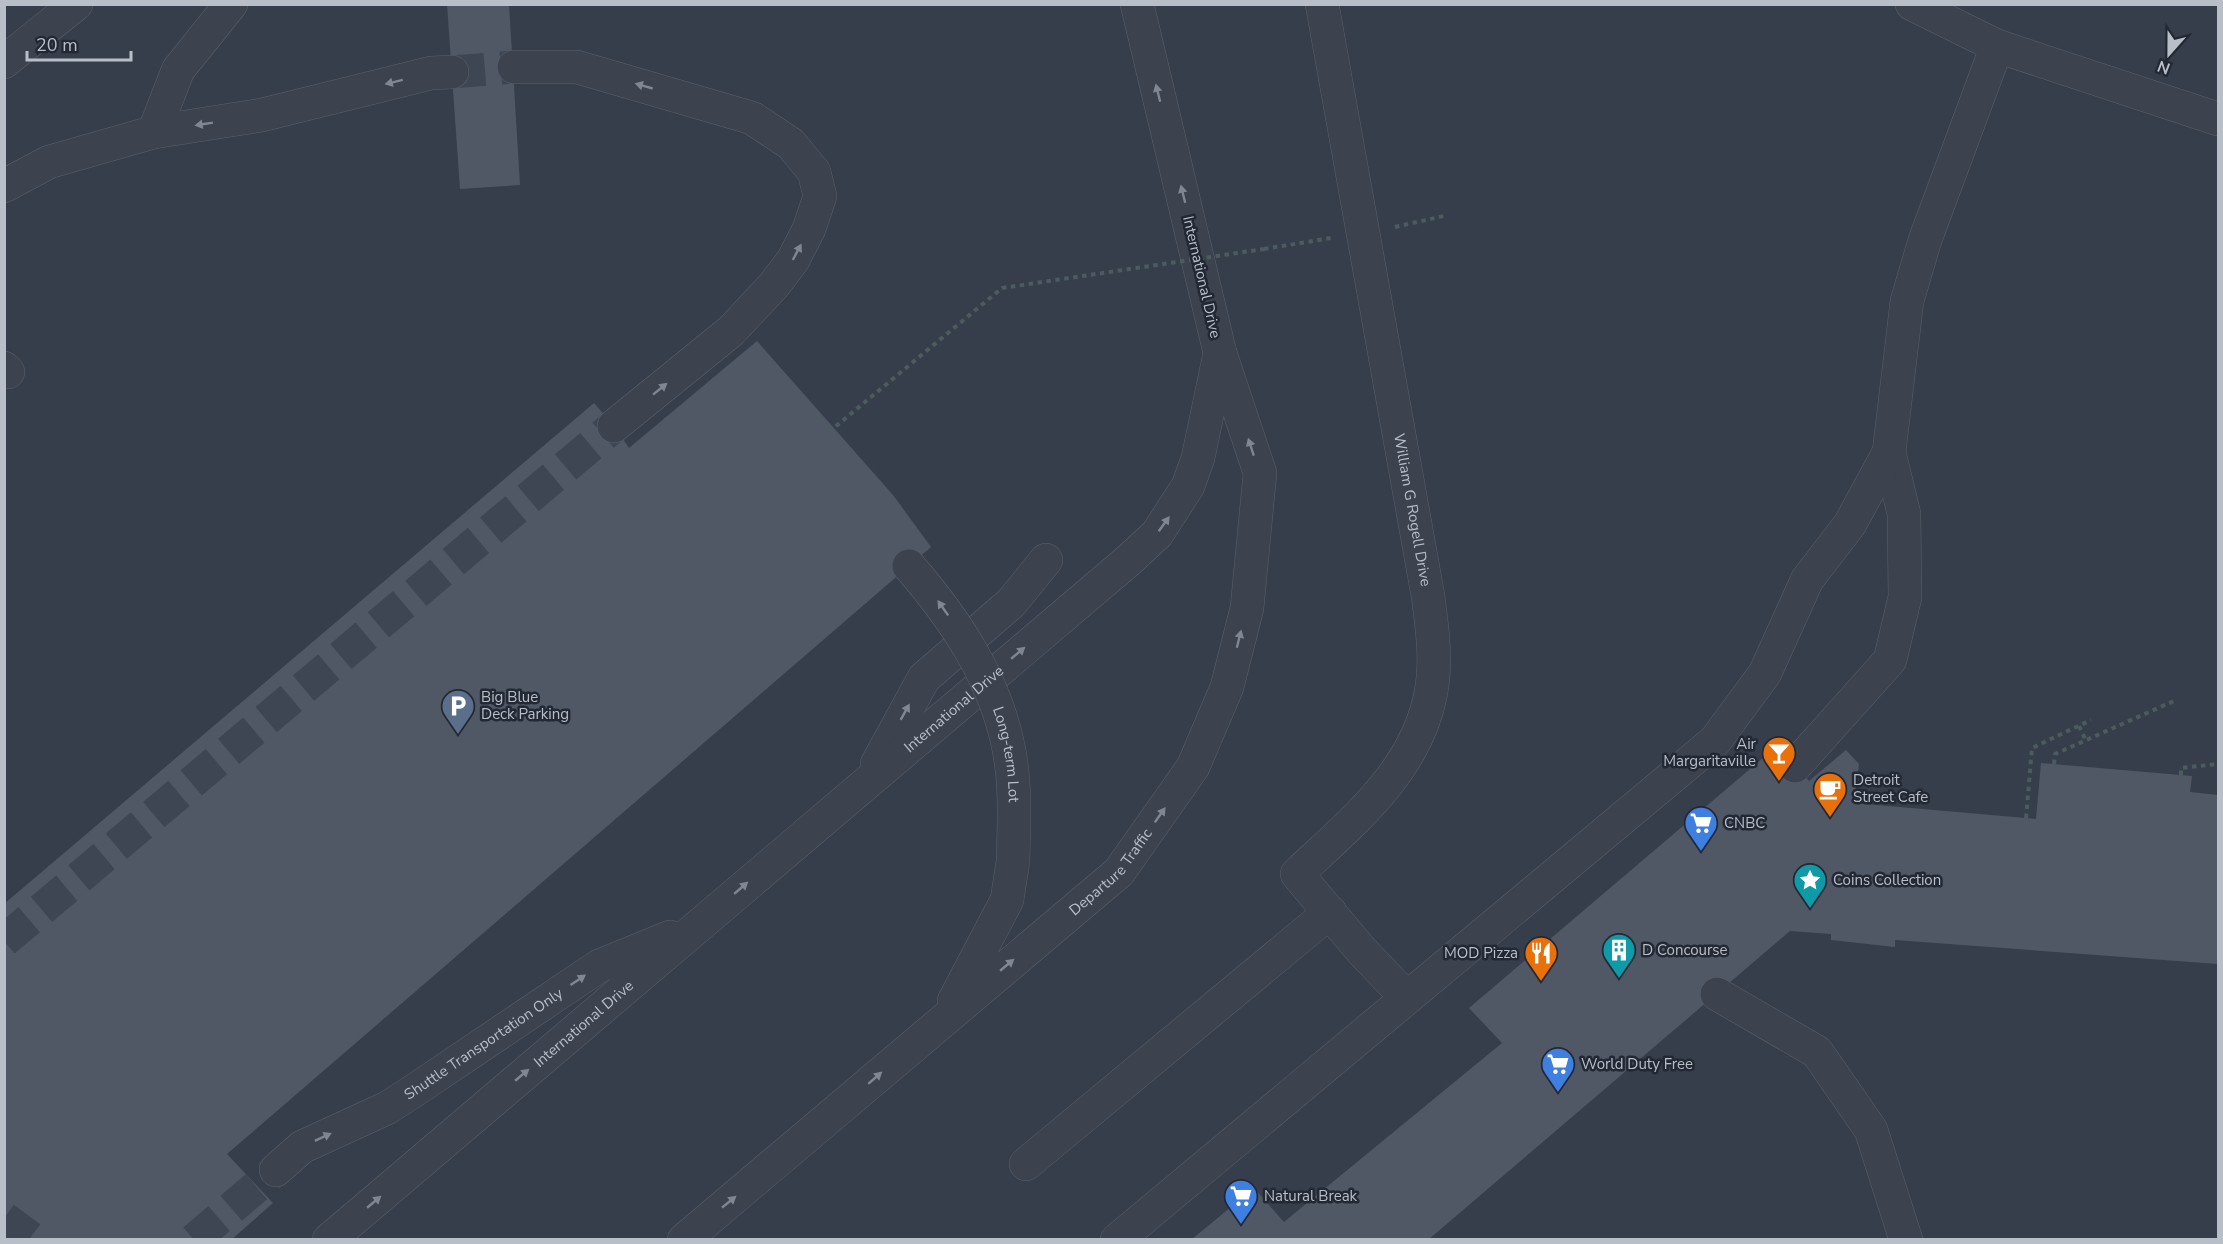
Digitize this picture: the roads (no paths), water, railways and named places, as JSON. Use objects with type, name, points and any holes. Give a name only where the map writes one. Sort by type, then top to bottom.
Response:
[{"type":"street","points":[[4,62],[76,4]]},
{"type":"street","points":[[154,132],[178,70],[231,4]]},
{"type":"street","name":"International Drive","points":[[329,1239],[1157,534],[1188,486],[1198,458],[1220,353],[1137,4]]},
{"type":"street","name":"William G Rogell Drive","points":[[1322,4],[1428,596],[1434,643],[1431,691],[1423,724],[1412,749],[1388,786],[1297,874],[1362,951],[1406,997]]},
{"type":"street","points":[[1912,4],[1997,46],[2218,119]]},
{"type":"street","points":[[1795,766],[1890,660],[1905,597],[1904,514],[1889,452],[1907,301],[1924,240],[1997,46]]},
{"type":"street","points":[[514,67],[577,67],[752,118],[791,144],[814,172],[820,196],[809,229],[793,260],[774,285],[731,331],[614,426]]},
{"type":"street","points":[[4,186],[49,162],[154,132],[262,115],[431,73],[452,72]]},
{"type":"street","name":"Departure Traffic","points":[[684,1239],[1119,872],[1193,767],[1227,687],[1247,609],[1260,473],[1220,353]]},
{"type":"street","points":[[1117,1239],[1715,741],[1765,673],[1807,580],[1850,524],[1889,452]]},
{"type":"street","points":[[867,781],[924,678],[1011,603],[1046,560]]},
{"type":"street","name":"Long-term Lot","points":[[909,566],[956,626],[988,687],[1002,718],[1012,778],[1013,861],[1007,900],[946,1016]]},
{"type":"street","points":[[1026,1164],[1330,912]]},
{"type":"street","name":"Shuttle Transportation Only","points":[[276,1170],[302,1147],[387,1108],[599,966],[697,926]]},
{"type":"street","points":[[1717,994],[1817,1052],[1871,1130],[1906,1239]]},
{"type":"tunnel","points":[[452,72],[514,67]]},
{"type":"tunnel","points":[[4,941],[614,426]]},
{"type":"tunnel","points":[[194,1240],[276,1170]]},
{"type":"tunnel","points":[[4,1218],[34,1240]]},
{"type":"place","name":"Big Blue Deck Parking","points":[[458,735]]},
{"type":"place","name":"Air Margaritaville","points":[[1779,782]]},
{"type":"place","name":"Detroit Street Cafe","points":[[1830,818]]},
{"type":"place","name":"CNBC","points":[[1701,852]]},
{"type":"place","name":"Coins Collection","points":[[1810,909]]},
{"type":"place","name":"D Concourse","points":[[1619,979]]},
{"type":"place","name":"MOD Pizza","points":[[1541,982]]},
{"type":"place","name":"World Duty Free","points":[[1558,1093]]},
{"type":"place","name":"Natural Break","points":[[1241,1225]]}]
